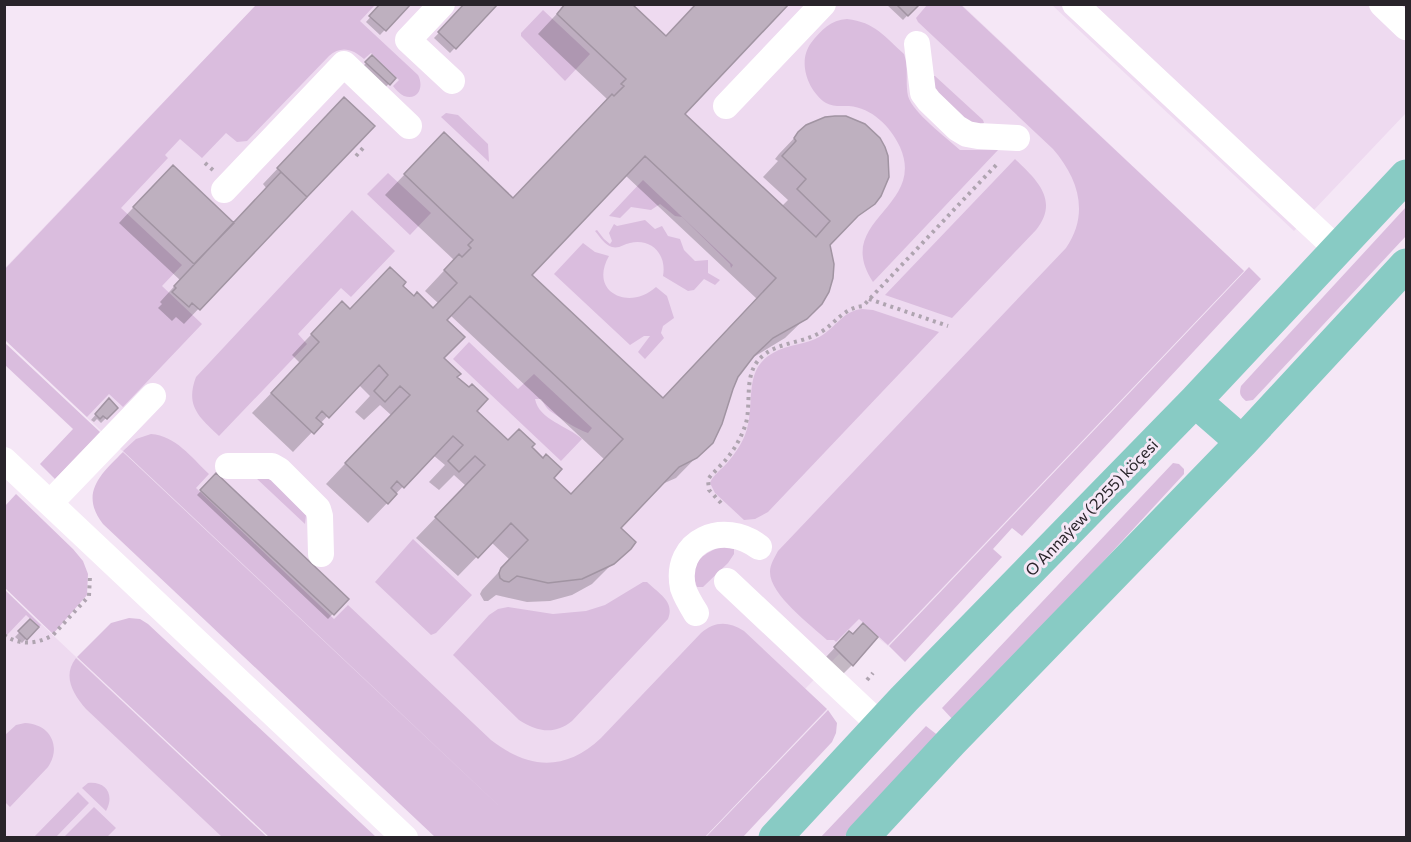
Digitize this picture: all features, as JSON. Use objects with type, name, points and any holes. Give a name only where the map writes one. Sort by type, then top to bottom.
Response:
[{"type":"main road","name":"O Annaýew (2255) köçesi","points":[[775,837],[880,724],[1195,401],[1407,176]]},
{"type":"main road","points":[[862,837],[1242,442],[1407,265]]},
{"type":"main road","points":[[1195,401],[1242,442]]},
{"type":"lane","points":[[442,4],[408,40],[452,81]]},
{"type":"lane","points":[[726,106],[822,4]]},
{"type":"lane","points":[[1075,4],[1338,250]]},
{"type":"lane","points":[[1382,4],[1407,27]]},
{"type":"lane","points":[[917,44],[923,93],[966,134],[1012,146]]},
{"type":"lane","points":[[224,190],[344,64],[409,126]]},
{"type":"lane","points":[[50,503],[153,396]]},
{"type":"lane","points":[[4,460],[405,837]]},
{"type":"lane","points":[[228,466],[272,466],[300,490],[314,504],[320,516],[321,554]]},
{"type":"lane","points":[[696,612],[684,590],[682,577],[683,566],[694,546],[702,540],[724,533],[749,539],[759,546]]},
{"type":"lane","points":[[727,580],[880,724]]},
{"type":"path","points":[[722,503],[710,490],[708,480],[728,458],[741,435],[748,411],[749,378],[758,361],[775,348],[807,340],[819,334],[846,310],[863,306],[1012,146]]},
{"type":"path","points":[[356,156],[363,148]]},
{"type":"path","points":[[869,299],[948,326]]},
{"type":"path","points":[[4,635],[16,642],[26,643],[47,639],[54,635],[89,596],[90,573]]},
{"type":"shaded area","points":[[961,4],[1244,271],[888,646],[878,638],[853,666],[839,654],[805,689],[827,710],[705,837],[532,838],[5,340],[4,269],[256,5]]},
{"type":"shaded area","points":[[256,5],[375,5],[360,21],[418,75],[419,92],[413,96],[404,96],[393,86],[399,80],[371,53],[364,59],[356,53],[342,49],[329,56],[247,141],[237,142],[226,133],[202,158],[180,139],[165,155],[168,158],[121,208],[182,265],[162,286],[202,324],[123,407],[109,394],[87,417],[5,340],[5,269]]},
{"type":"shaded area","points":[[927,5],[961,5],[1244,271],[888,645],[859,619],[836,642],[827,640],[792,609],[777,590],[770,572],[778,551],[1066,248],[1078,222],[1078,196],[1062,160],[918,22],[916,18]]},
{"type":"shaded area","points":[[1052,5],[1406,5],[1406,113],[1294,231]]},
{"type":"shaded area","points":[[543,10],[590,54],[565,81],[521,36],[521,33]]},
{"type":"shaded area","points":[[847,19],[872,27],[904,54],[908,96],[911,103],[939,132],[960,150],[998,150],[873,282],[863,261],[864,243],[871,228],[893,200],[901,185],[905,168],[900,147],[886,125],[873,114],[857,107],[831,105],[820,98],[806,76],[805,67],[807,51],[815,38],[831,24]]},
{"type":"shaded area","points":[[933,76],[984,123],[981,125],[969,123],[935,90]]},
{"type":"shaded area","points":[[446,113],[458,115],[488,144],[489,162],[441,117]]},
{"type":"shaded area","points":[[1015,159],[1031,174],[1042,191],[1046,209],[1043,219],[1036,230],[952,318],[885,295]]},
{"type":"shaded area","points":[[388,173],[431,213],[410,235],[367,194]]},
{"type":"shaded area","points":[[643,180],[733,265],[731,268],[730,264],[682,217],[675,216],[660,204],[651,210],[631,207],[620,218],[609,216]]},
{"type":"shaded area","points":[[1406,207],[1406,236],[1253,400],[1246,401],[1242,398],[1241,386]]},
{"type":"shaded area","points":[[352,210],[395,251],[351,297],[341,288],[298,334],[307,344],[219,436],[200,417],[193,403],[193,387],[196,377]]},
{"type":"shaded area","points":[[645,220],[655,229],[662,226],[668,236],[680,239],[684,250],[695,261],[708,260],[708,273],[720,280],[715,285],[704,279],[694,290],[688,291],[663,276],[663,261],[651,246],[638,242],[612,247],[605,243],[595,231],[597,230],[610,244],[612,241],[609,233],[614,224],[617,226]]},
{"type":"shaded area","points":[[583,243],[595,252],[609,256],[604,269],[604,280],[615,294],[635,297],[646,294],[656,287],[667,296],[674,318],[663,326],[661,333],[664,338],[645,359],[638,352],[650,336],[644,336],[630,345],[554,274]]},
{"type":"shaded area","points":[[1249,267],[1261,279],[1022,536],[1012,528],[993,549],[1002,557],[905,662],[889,646]]},
{"type":"shaded area","points":[[862,309],[873,310],[939,332],[768,512],[755,519],[744,520],[715,493],[710,483],[735,453],[745,435],[753,379],[757,369],[763,360],[773,353],[815,339],[850,313]]},
{"type":"shaded area","points":[[4,342],[100,432],[55,479],[40,464],[73,429],[5,365]]},
{"type":"shaded area","points":[[469,342],[518,389],[534,374],[592,428],[588,433],[578,429],[550,411],[541,399],[535,399],[542,412],[582,439],[561,461],[453,359]]},
{"type":"shaded area","points":[[151,434],[176,443],[209,474],[196,488],[334,619],[348,605],[491,740],[519,757],[546,763],[574,757],[587,749],[601,738],[701,633],[717,624],[732,625],[744,631],[827,709],[705,837],[435,837],[103,524],[96,513],[93,493],[101,476],[123,452],[531,836],[123,451],[136,439]]},
{"type":"shaded area","points":[[1173,463],[1179,464],[1184,469],[1184,474],[955,722],[942,708]]},
{"type":"shaded area","points":[[269,477],[306,515],[305,524],[256,478]]},
{"type":"shaded area","points":[[16,494],[73,549],[83,561],[88,574],[87,595],[53,634],[5,588],[5,506]]},
{"type":"shaded area","points":[[413,539],[472,595],[436,633],[431,635],[375,582]]},
{"type":"shaded area","points":[[724,546],[734,549],[734,554],[703,587],[697,587],[694,572],[699,560]]},
{"type":"shaded area","points":[[643,582],[647,582],[668,603],[670,613],[668,619],[572,721],[559,728],[539,729],[519,720],[453,655],[489,615],[498,609],[508,607],[553,614],[586,611],[605,605]]},
{"type":"shaded area","points":[[5,590],[267,837],[5,837]]},
{"type":"shaded area","points":[[5,590],[41,625],[39,627],[26,615],[7,635],[5,632]]},
{"type":"shaded area","points":[[129,618],[140,619],[148,624],[376,837],[269,837],[77,657],[111,623]]},
{"type":"shaded area","points":[[76,658],[267,837],[222,837],[81,703],[73,691],[70,678],[70,671]]},
{"type":"shaded area","points":[[828,710],[837,723],[832,742],[743,837],[706,837]]},
{"type":"shaded area","points":[[34,724],[47,732],[54,751],[48,767],[10,807],[5,802],[5,735],[16,725]]},
{"type":"shaded area","points":[[926,726],[940,737],[844,837],[820,838]]},
{"type":"shaded area","points":[[88,783],[100,784],[107,790],[110,800],[106,811],[82,788]]},
{"type":"shaded area","points":[[78,792],[89,803],[56,837],[34,837]]},
{"type":"shaded area","points":[[94,807],[116,828],[107,837],[64,837]]},
{"type":"building","points":[[380,4],[411,4],[386,31],[369,16]]},
{"type":"building","points":[[464,4],[498,4],[456,49],[438,32]]},
{"type":"building","points":[[565,4],[632,4],[666,36],[696,4],[789,4],[685,114],[816,237],[830,221],[797,189],[806,179],[782,156],[796,141],[794,138],[798,132],[806,125],[825,117],[835,116],[846,116],[865,124],[880,138],[885,147],[889,177],[875,204],[858,216],[830,245],[834,264],[833,278],[822,304],[807,319],[773,338],[754,356],[738,377],[713,443],[697,458],[679,467],[621,528],[636,542],[631,549],[614,564],[582,579],[548,583],[517,576],[509,582],[500,578],[501,568],[528,540],[511,523],[478,558],[435,517],[485,465],[475,456],[459,472],[448,461],[463,445],[453,436],[404,488],[397,481],[391,488],[397,494],[388,504],[345,463],[410,395],[400,386],[385,402],[374,391],[388,375],[379,365],[329,418],[322,411],[316,418],[323,424],[314,434],[271,393],[319,342],[311,334],[342,301],[350,309],[390,267],[406,282],[403,286],[414,296],[417,292],[433,308],[457,283],[444,270],[459,254],[462,257],[471,248],[468,245],[473,240],[404,174],[444,132],[513,198],[612,94],[614,96],[624,86],[621,84],[626,79],[557,14]],"holes":[[[645,156],[776,278],[663,398],[532,275]],[[470,296],[623,439],[571,494],[554,478],[562,469],[546,454],[543,458],[532,447],[535,444],[519,429],[508,440],[477,411],[488,399],[472,384],[469,387],[457,377],[461,374],[444,358],[465,337],[447,320]]]},
{"type":"building","points":[[896,4],[920,4],[908,16]]},
{"type":"building","points":[[372,55],[396,78],[390,85],[365,62]]},
{"type":"building","points":[[344,97],[375,126],[307,197],[277,168]]},
{"type":"building","points":[[173,165],[234,223],[194,264],[133,207]]},
{"type":"building","points":[[281,172],[307,197],[200,310],[192,303],[189,307],[172,292],[176,288],[174,286]]},
{"type":"building","points":[[109,398],[118,408],[107,419],[103,416],[100,419],[95,414]]},
{"type":"building","points":[[216,473],[349,599],[334,615],[200,490]]},
{"type":"building","points":[[30,619],[39,627],[27,640],[18,631]]},
{"type":"building","points":[[863,623],[878,637],[853,666],[834,647],[849,631],[853,634]]}]
